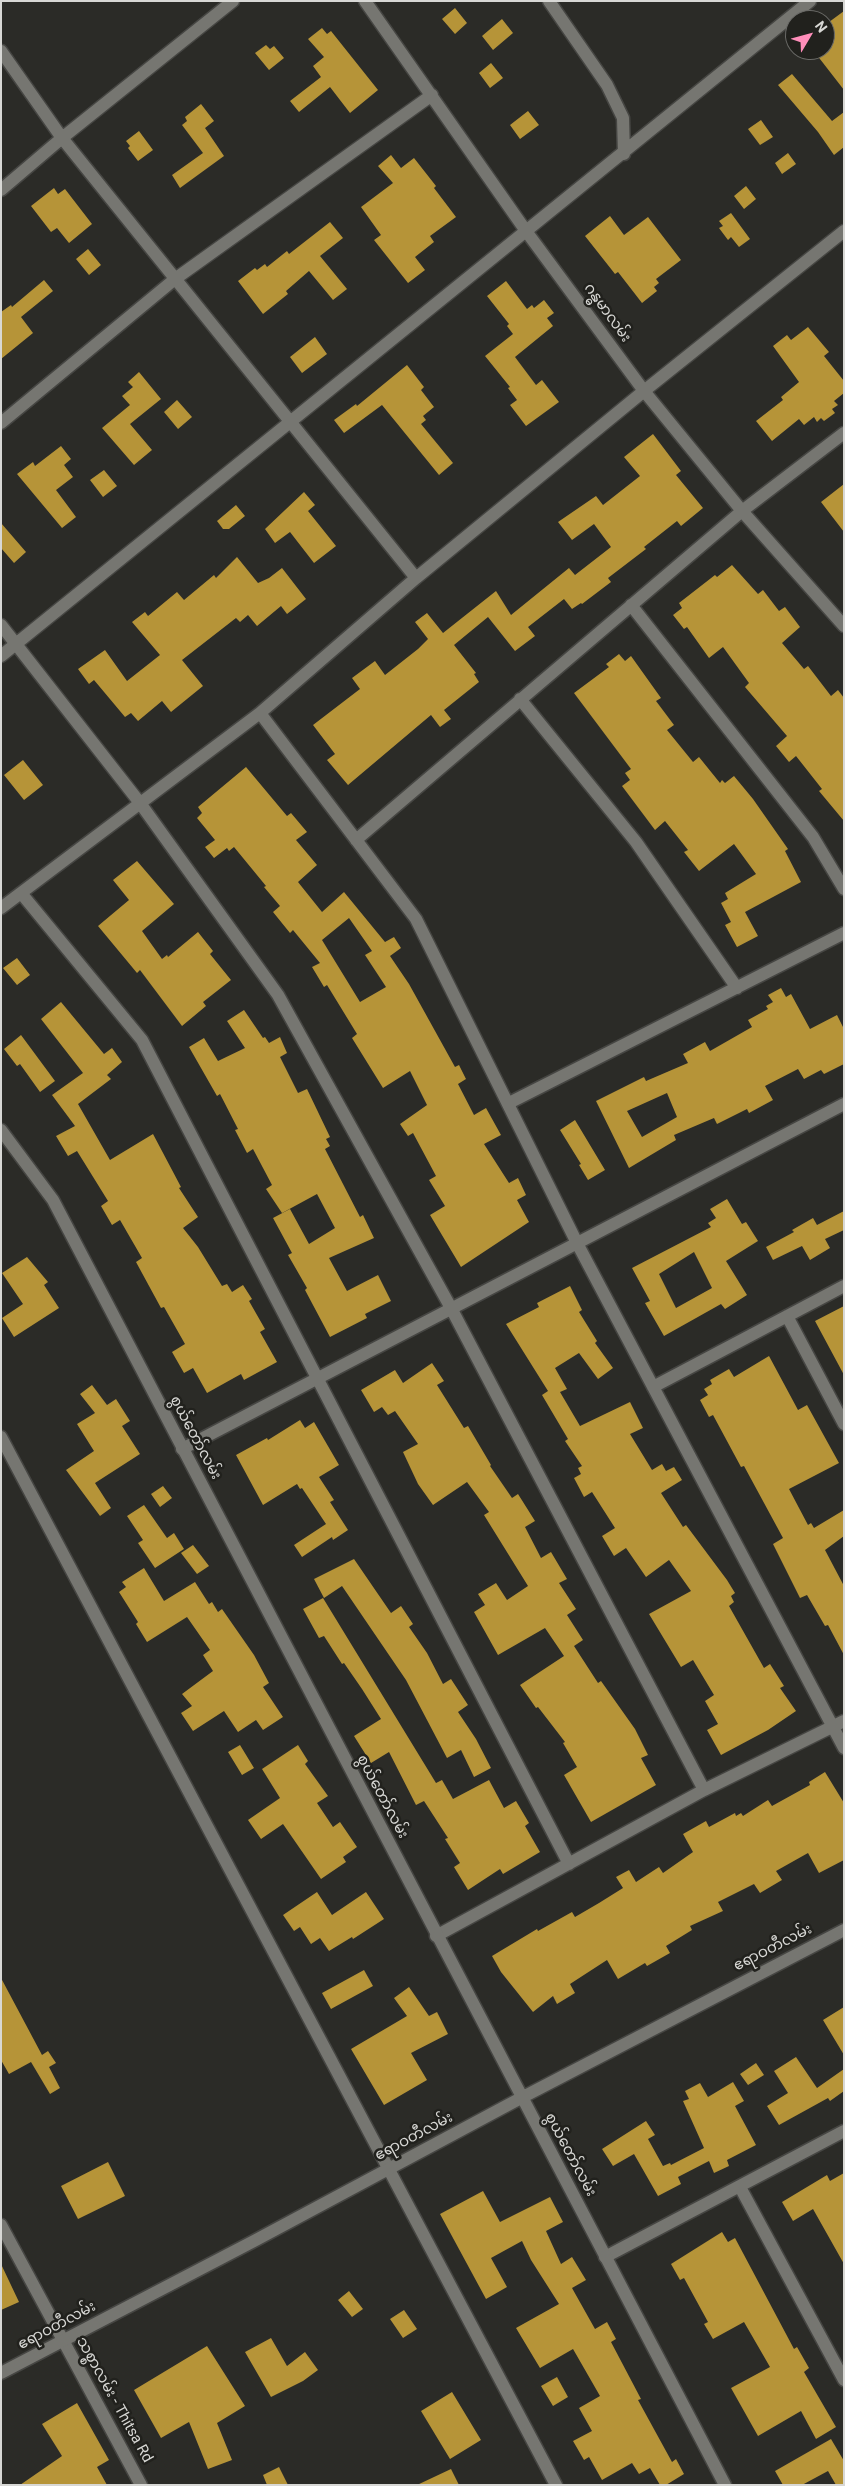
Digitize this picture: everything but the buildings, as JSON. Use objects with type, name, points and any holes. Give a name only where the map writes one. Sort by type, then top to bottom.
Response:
[{"type":"street","points":[[1,190],[62,138],[233,1]]},
{"type":"street","name":"ဂန္ဓမာလမ်း","points":[[365,1],[526,231],[644,390],[742,512],[844,626]]},
{"type":"street","points":[[549,1],[608,85],[623,118],[624,154]]},
{"type":"street","points":[[1,656],[526,231],[624,154],[810,1]]},
{"type":"street","points":[[1,51],[62,138],[416,578]]},
{"type":"street","points":[[1,423],[175,278],[432,95]]},
{"type":"street","points":[[1,908],[260,712],[416,578],[644,390],[844,230]]},
{"type":"street","points":[[356,840],[742,512],[844,433]]},
{"type":"street","points":[[631,605],[813,837],[844,889]]},
{"type":"street","points":[[1,625],[140,803],[278,994],[452,1308],[704,1790]]},
{"type":"street","points":[[520,699],[636,842],[737,988]]},
{"type":"street","points":[[260,712],[416,919],[577,1243],[653,1387],[838,1724],[844,1748]]},
{"type":"street","points":[[21,893],[142,1040],[569,1864]]},
{"type":"street","points":[[509,1103],[844,934]]},
{"type":"street","points":[[182,1449],[844,1104]]},
{"type":"street","name":"စွယ်တော်လမ်း","points":[[1,1130],[52,1200],[725,2485]]},
{"type":"street","points":[[653,1387],[844,1286]]},
{"type":"street","points":[[787,1316],[844,1424]]},
{"type":"street","points":[[1,1437],[556,2485]]},
{"type":"street","points":[[436,1936],[704,1790],[838,1724]]},
{"type":"street","name":"ဧရာဝတီလမ်း","points":[[1,2373],[521,2098],[844,1930]]},
{"type":"street","points":[[605,2257],[844,2131]]},
{"type":"street","points":[[740,2187],[844,2380]]},
{"type":"street","name":"သစ္စာလမ်း - Thitsa Rd","points":[[1,2225],[141,2485]]}]
